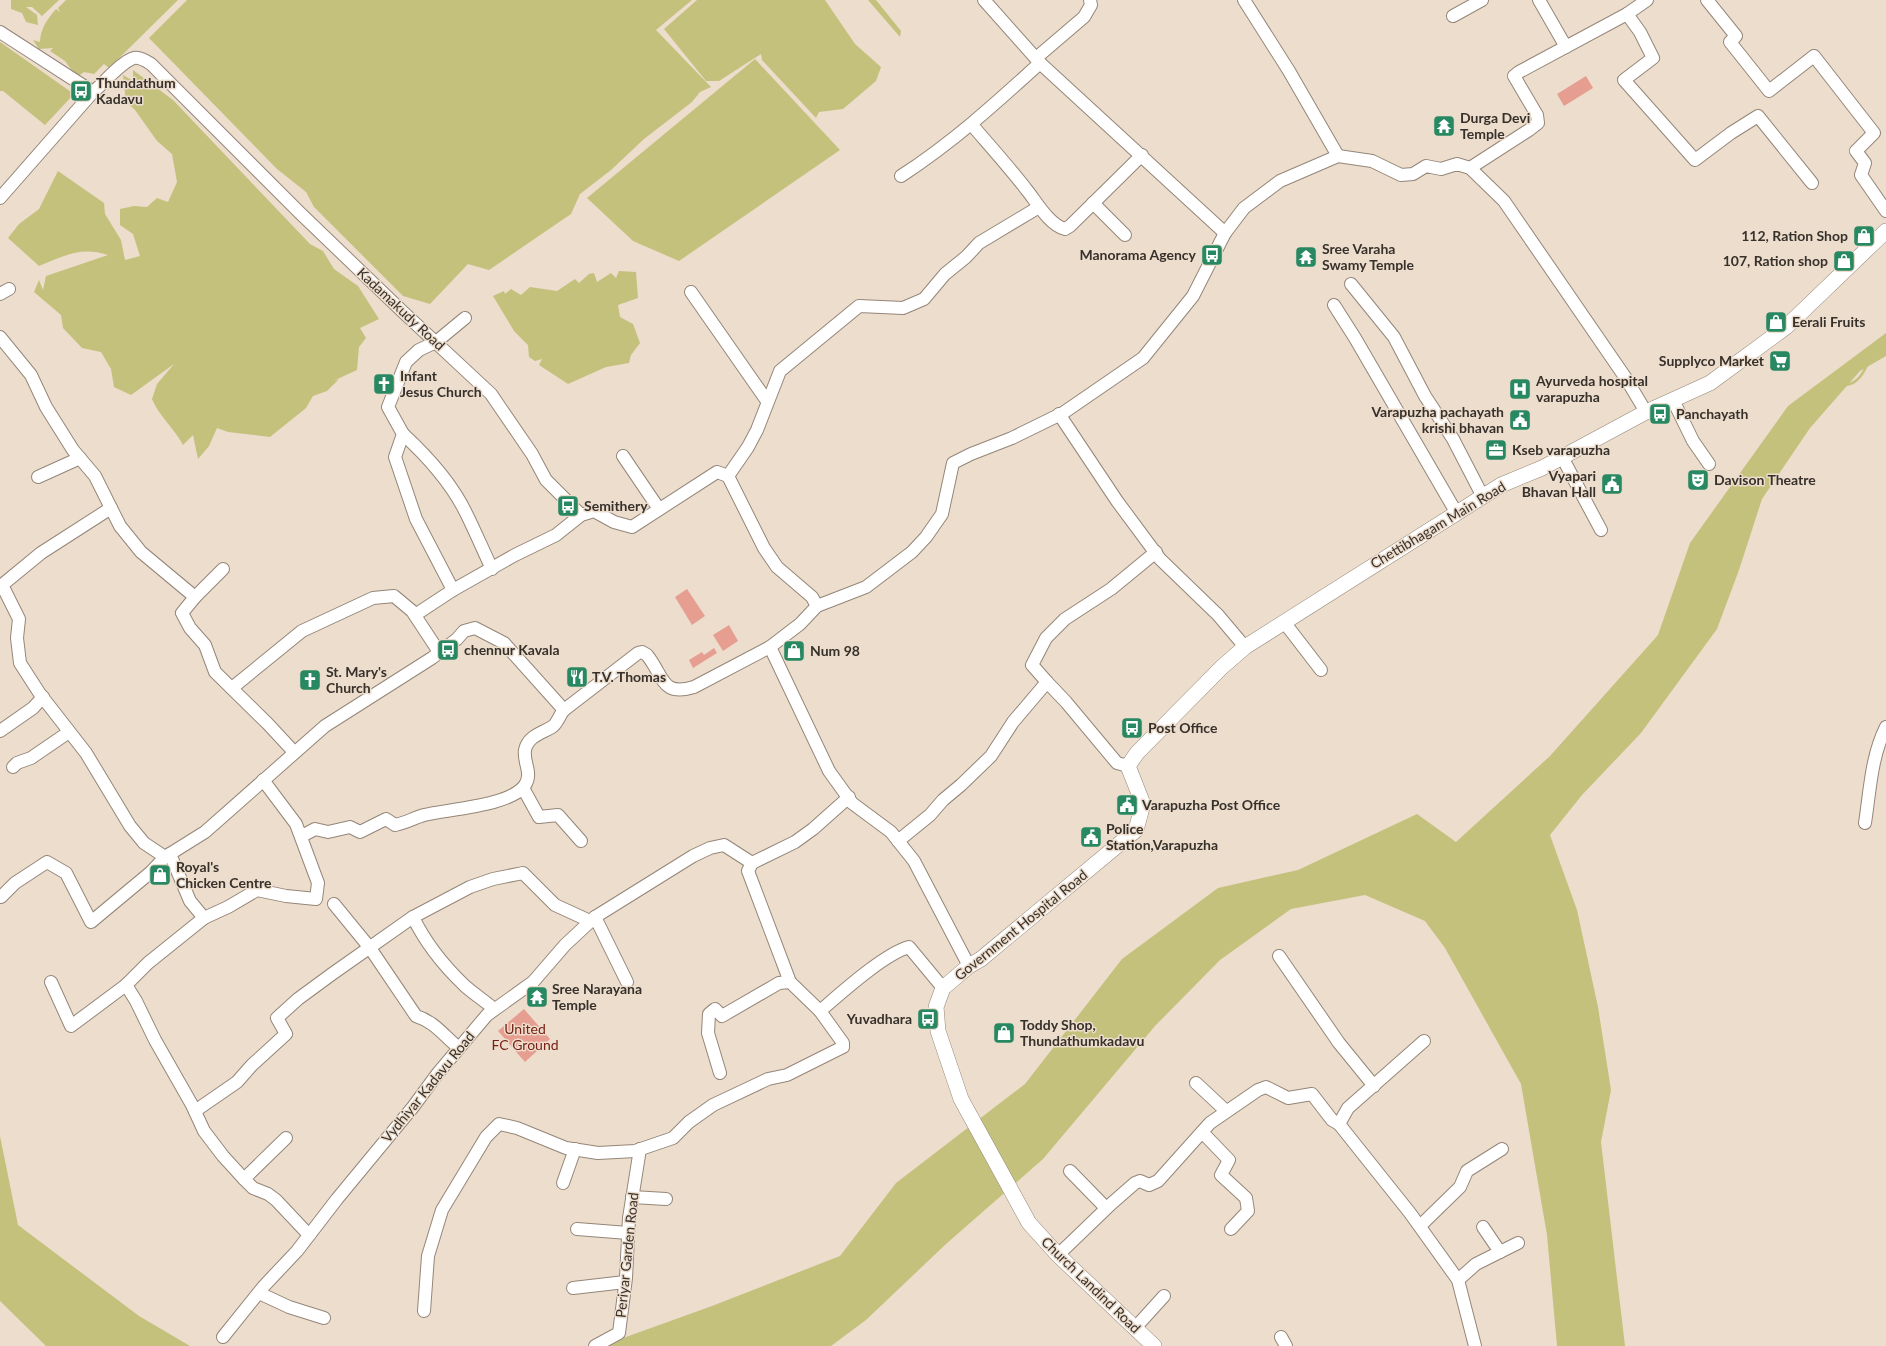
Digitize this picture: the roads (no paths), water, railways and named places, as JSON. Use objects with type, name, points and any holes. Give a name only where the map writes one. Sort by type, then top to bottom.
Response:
[{"type":"main road","name":"Chettibhagam Main Road","points":[[1128,766],[1222,667],[1245,647],[1482,495],[1562,457],[1646,412],[1710,384],[1786,327],[1886,232]]},
{"type":"main road","name":"Government Hospital Road","points":[[1029,1223],[961,1099],[938,1031],[936,1007],[943,988],[969,966],[981,959],[1136,830],[1144,804],[1128,766]]},
{"type":"main road","name":"Church Landind Road","points":[[1029,1223],[1058,1255],[1154,1346]]},
{"type":"street","points":[[984,0],[1038,61],[1225,232]]},
{"type":"street","points":[[901,176],[972,125],[1084,17],[1091,5],[1090,0]]},
{"type":"street","points":[[1244,0],[1289,70],[1338,156]]},
{"type":"street","points":[[1453,16],[1482,0]]},
{"type":"street","points":[[1539,0],[1566,47]]},
{"type":"street","points":[[1470,168],[1538,123],[1537,115],[1514,76],[1627,14],[1648,0]]},
{"type":"street","points":[[1707,0],[1736,36],[1730,42],[1769,91],[1814,56],[1874,133],[1856,151],[1865,163],[1861,175],[1886,211]]},
{"type":"street","points":[[1627,14],[1654,58],[1624,80],[1695,160],[1719,141],[1758,116],[1812,183]]},
{"type":"street","points":[[0,32],[92,92],[0,198]]},
{"type":"street","name":"Kadamakudy Road","points":[[92,92],[123,65],[134,58],[144,59],[151,64],[300,213],[491,394],[532,454],[546,480],[581,515]]},
{"type":"street","points":[[972,125],[1027,190],[1039,207],[1060,228],[1064,229],[1070,226],[1142,155]]},
{"type":"street","points":[[302,836],[316,829],[328,832],[350,827],[360,832],[386,819],[395,825],[422,816],[491,803],[509,796],[523,788],[527,781],[529,769],[525,750],[530,740],[543,730],[553,727],[564,710],[638,653],[642,652],[647,655],[668,687],[680,691],[694,687],[770,647],[800,624],[817,606],[866,587],[891,570],[926,537],[942,514],[953,463],[971,454],[1012,438],[1059,414],[1089,396],[1143,358],[1193,296],[1225,232],[1244,208],[1280,181],[1338,156],[1372,161],[1401,175],[1413,174],[1426,166],[1441,169],[1457,164],[1470,168],[1508,206],[1625,377],[1646,412]]},
{"type":"street","points":[[1093,203],[1125,235]]},
{"type":"street","points":[[728,476],[757,430],[780,370],[859,306],[903,308],[924,299],[945,274],[966,257],[979,243],[1039,207]]},
{"type":"street","points":[[1351,284],[1394,337],[1425,396],[1453,439],[1482,495]]},
{"type":"street","points":[[691,292],[767,401]]},
{"type":"street","points":[[1334,305],[1355,338],[1456,512]]},
{"type":"street","points":[[465,318],[436,342],[419,350],[406,362],[388,407],[403,434],[430,459],[451,488],[466,512],[492,569]]},
{"type":"street","points":[[0,337],[31,375],[46,407],[80,458],[95,476],[120,526],[142,552],[195,597]]},
{"type":"street","points":[[1673,400],[1684,424],[1709,464]]},
{"type":"street","points":[[1059,414],[1117,501],[1160,559],[1218,616],[1245,647]]},
{"type":"street","points":[[403,434],[395,457],[416,519],[453,590]]},
{"type":"street","points":[[622,456],[659,509]]},
{"type":"street","points":[[1562,457],[1601,530]]},
{"type":"street","points":[[38,477],[80,458]]},
{"type":"street","points":[[415,615],[453,590],[556,535],[581,515],[594,511],[614,522],[632,527],[716,472],[728,476],[764,548],[776,567],[812,597],[817,606]]},
{"type":"street","points":[[111,508],[41,553],[1,586],[19,620],[17,638],[20,663],[43,698],[86,753],[130,826],[144,843],[167,855],[190,901],[204,918]]},
{"type":"street","points":[[1128,766],[1117,763],[1066,702],[1032,665],[1046,638],[1065,619],[1111,589],[1156,552]]},
{"type":"street","points":[[223,570],[195,597],[182,613],[190,628],[205,645],[215,672],[294,752]]},
{"type":"street","points":[[232,688],[302,631],[373,598],[394,596],[415,615],[439,652]]},
{"type":"street","points":[[1284,622],[1321,670]]},
{"type":"street","points":[[1,897],[15,883],[47,862],[66,873],[92,922],[151,872],[167,855],[205,832],[325,726],[382,688],[417,668],[457,639],[464,631],[475,628],[504,643],[564,710]]},
{"type":"street","points":[[770,647],[829,772],[852,803],[891,832],[914,861],[969,966]]},
{"type":"street","points":[[898,841],[930,815],[943,800],[991,756],[1013,722],[1047,682]]},
{"type":"street","points":[[0,731],[33,708],[43,698]]},
{"type":"street","points":[[1865,823],[1877,751],[1886,727]]},
{"type":"street","points":[[13,767],[18,763],[31,758],[69,732]]},
{"type":"street","points":[[51,982],[71,1026],[126,985],[170,945],[204,918],[228,907],[257,890],[286,896],[316,899],[318,883],[302,836],[296,824],[263,780]]},
{"type":"street","points":[[523,788],[539,817],[558,815],[581,841]]},
{"type":"street","points":[[424,1311],[428,1256],[442,1210],[486,1137],[499,1124],[517,1128],[566,1148],[598,1153],[640,1149],[673,1138],[689,1122],[713,1105],[768,1079],[787,1075],[843,1047],[842,1043],[820,1011],[790,982],[748,871],[752,863],[795,842],[813,829],[849,797]]},
{"type":"street","name":"Vydhiyar Kadavu Road","points":[[223,1337],[259,1293],[297,1251],[458,1048],[494,1009],[533,982],[565,944],[592,919],[693,856],[710,848],[724,845],[752,863]]},
{"type":"street","points":[[194,1111],[237,1082],[252,1065],[286,1034],[277,1018],[298,998],[414,917],[470,887],[493,879],[523,873],[555,904],[592,919],[627,982]]},
{"type":"street","points":[[334,904],[370,948],[416,1016],[425,1019],[439,1028],[458,1048]]},
{"type":"street","points":[[414,917],[421,933],[454,974],[466,987],[479,995],[494,1009]]},
{"type":"street","points":[[820,1011],[864,975],[901,949],[909,947],[943,988]]},
{"type":"street","points":[[1279,956],[1339,1043],[1374,1086]]},
{"type":"street","points":[[720,1073],[708,1033],[709,1014],[715,1009],[722,1016],[779,983],[790,982]]},
{"type":"street","points":[[126,985],[136,1001],[155,1040],[204,1131],[223,1156],[253,1188],[268,1194],[276,1200],[309,1235]]},
{"type":"street","points":[[1339,1124],[1348,1108],[1424,1041]]},
{"type":"street","points":[[1196,1084],[1226,1111]]},
{"type":"street","points":[[1058,1255],[1106,1208],[1140,1181],[1149,1185],[1158,1181],[1210,1123],[1258,1090],[1266,1087],[1288,1098],[1312,1094],[1332,1120],[1339,1124],[1420,1226],[1458,1280],[1475,1346]]},
{"type":"street","points":[[1202,1132],[1229,1160],[1221,1175],[1246,1198],[1248,1211],[1231,1229]]},
{"type":"street","points":[[244,1179],[286,1138]]},
{"type":"street","points":[[563,1183],[575,1149]]},
{"type":"street","name":"Periyar Garden Road","points":[[596,1346],[619,1333],[632,1196],[640,1149]]},
{"type":"street","points":[[1420,1226],[1460,1187],[1467,1171],[1502,1149]]},
{"type":"street","points":[[1070,1171],[1106,1208]]},
{"type":"street","points":[[632,1196],[666,1199]]},
{"type":"street","points":[[1483,1227],[1500,1252]]},
{"type":"street","points":[[577,1229],[628,1233]]},
{"type":"street","points":[[1458,1280],[1476,1264],[1518,1243]]},
{"type":"street","points":[[573,1288],[625,1282]]},
{"type":"street","points":[[259,1293],[290,1307],[324,1318]]},
{"type":"street","points":[[1135,1328],[1164,1296]]},
{"type":"waterway","points":[[1846,385],[1853,383],[1859,378],[1867,365]]},
{"type":"place","name":"Thundathum Kadavu","points":[[81,91]]},
{"type":"place","name":"Durga Devi Temple","points":[[1444,126]]},
{"type":"place","name":"112, Ration Shop","points":[[1864,236]]},
{"type":"place","name":"Manorama Agency","points":[[1212,255]]},
{"type":"place","name":"Sree Varaha Swamy Temple","points":[[1306,257]]},
{"type":"place","name":"107, Ration shop","points":[[1844,261]]},
{"type":"place","name":"Eerali Fruits","points":[[1776,322]]},
{"type":"place","name":"Supplyco Market","points":[[1780,361]]},
{"type":"place","name":"Infant Jesus Church","points":[[384,384]]},
{"type":"place","name":"Ayurveda hospital varapuzha","points":[[1520,389]]},
{"type":"place","name":"Panchayath","points":[[1660,414]]},
{"type":"place","name":"Varapuzha pachayath krishi bhavan","points":[[1520,420]]},
{"type":"place","name":"Kseb varapuzha","points":[[1496,450]]},
{"type":"place","name":"Davison Theatre","points":[[1698,480]]},
{"type":"place","name":"Vyapari Bhavan Hall","points":[[1612,484]]},
{"type":"place","name":"Semithery","points":[[568,506]]},
{"type":"place","name":"chennur Kavala","points":[[448,650]]},
{"type":"place","name":"Num 98","points":[[794,651]]},
{"type":"place","name":"T.V. Thomas","points":[[577,677]]},
{"type":"place","name":"St. Mary's Church","points":[[310,680]]},
{"type":"place","name":"Post Office","points":[[1132,728]]},
{"type":"place","name":"Varapuzha Post Office","points":[[1127,805]]},
{"type":"place","name":"Police Station,Varapuzha","points":[[1091,837]]},
{"type":"place","name":"Royal's Chicken Centre","points":[[160,875]]},
{"type":"place","name":"Sree Narayana Temple","points":[[537,997]]},
{"type":"place","name":"Yuvadhara","points":[[928,1019]]},
{"type":"place","name":"Toddy Shop, Thundathumkadavu","points":[[1004,1033]]},
{"type":"park label","name":"United FC Ground","points":[[525,1038]]}]
